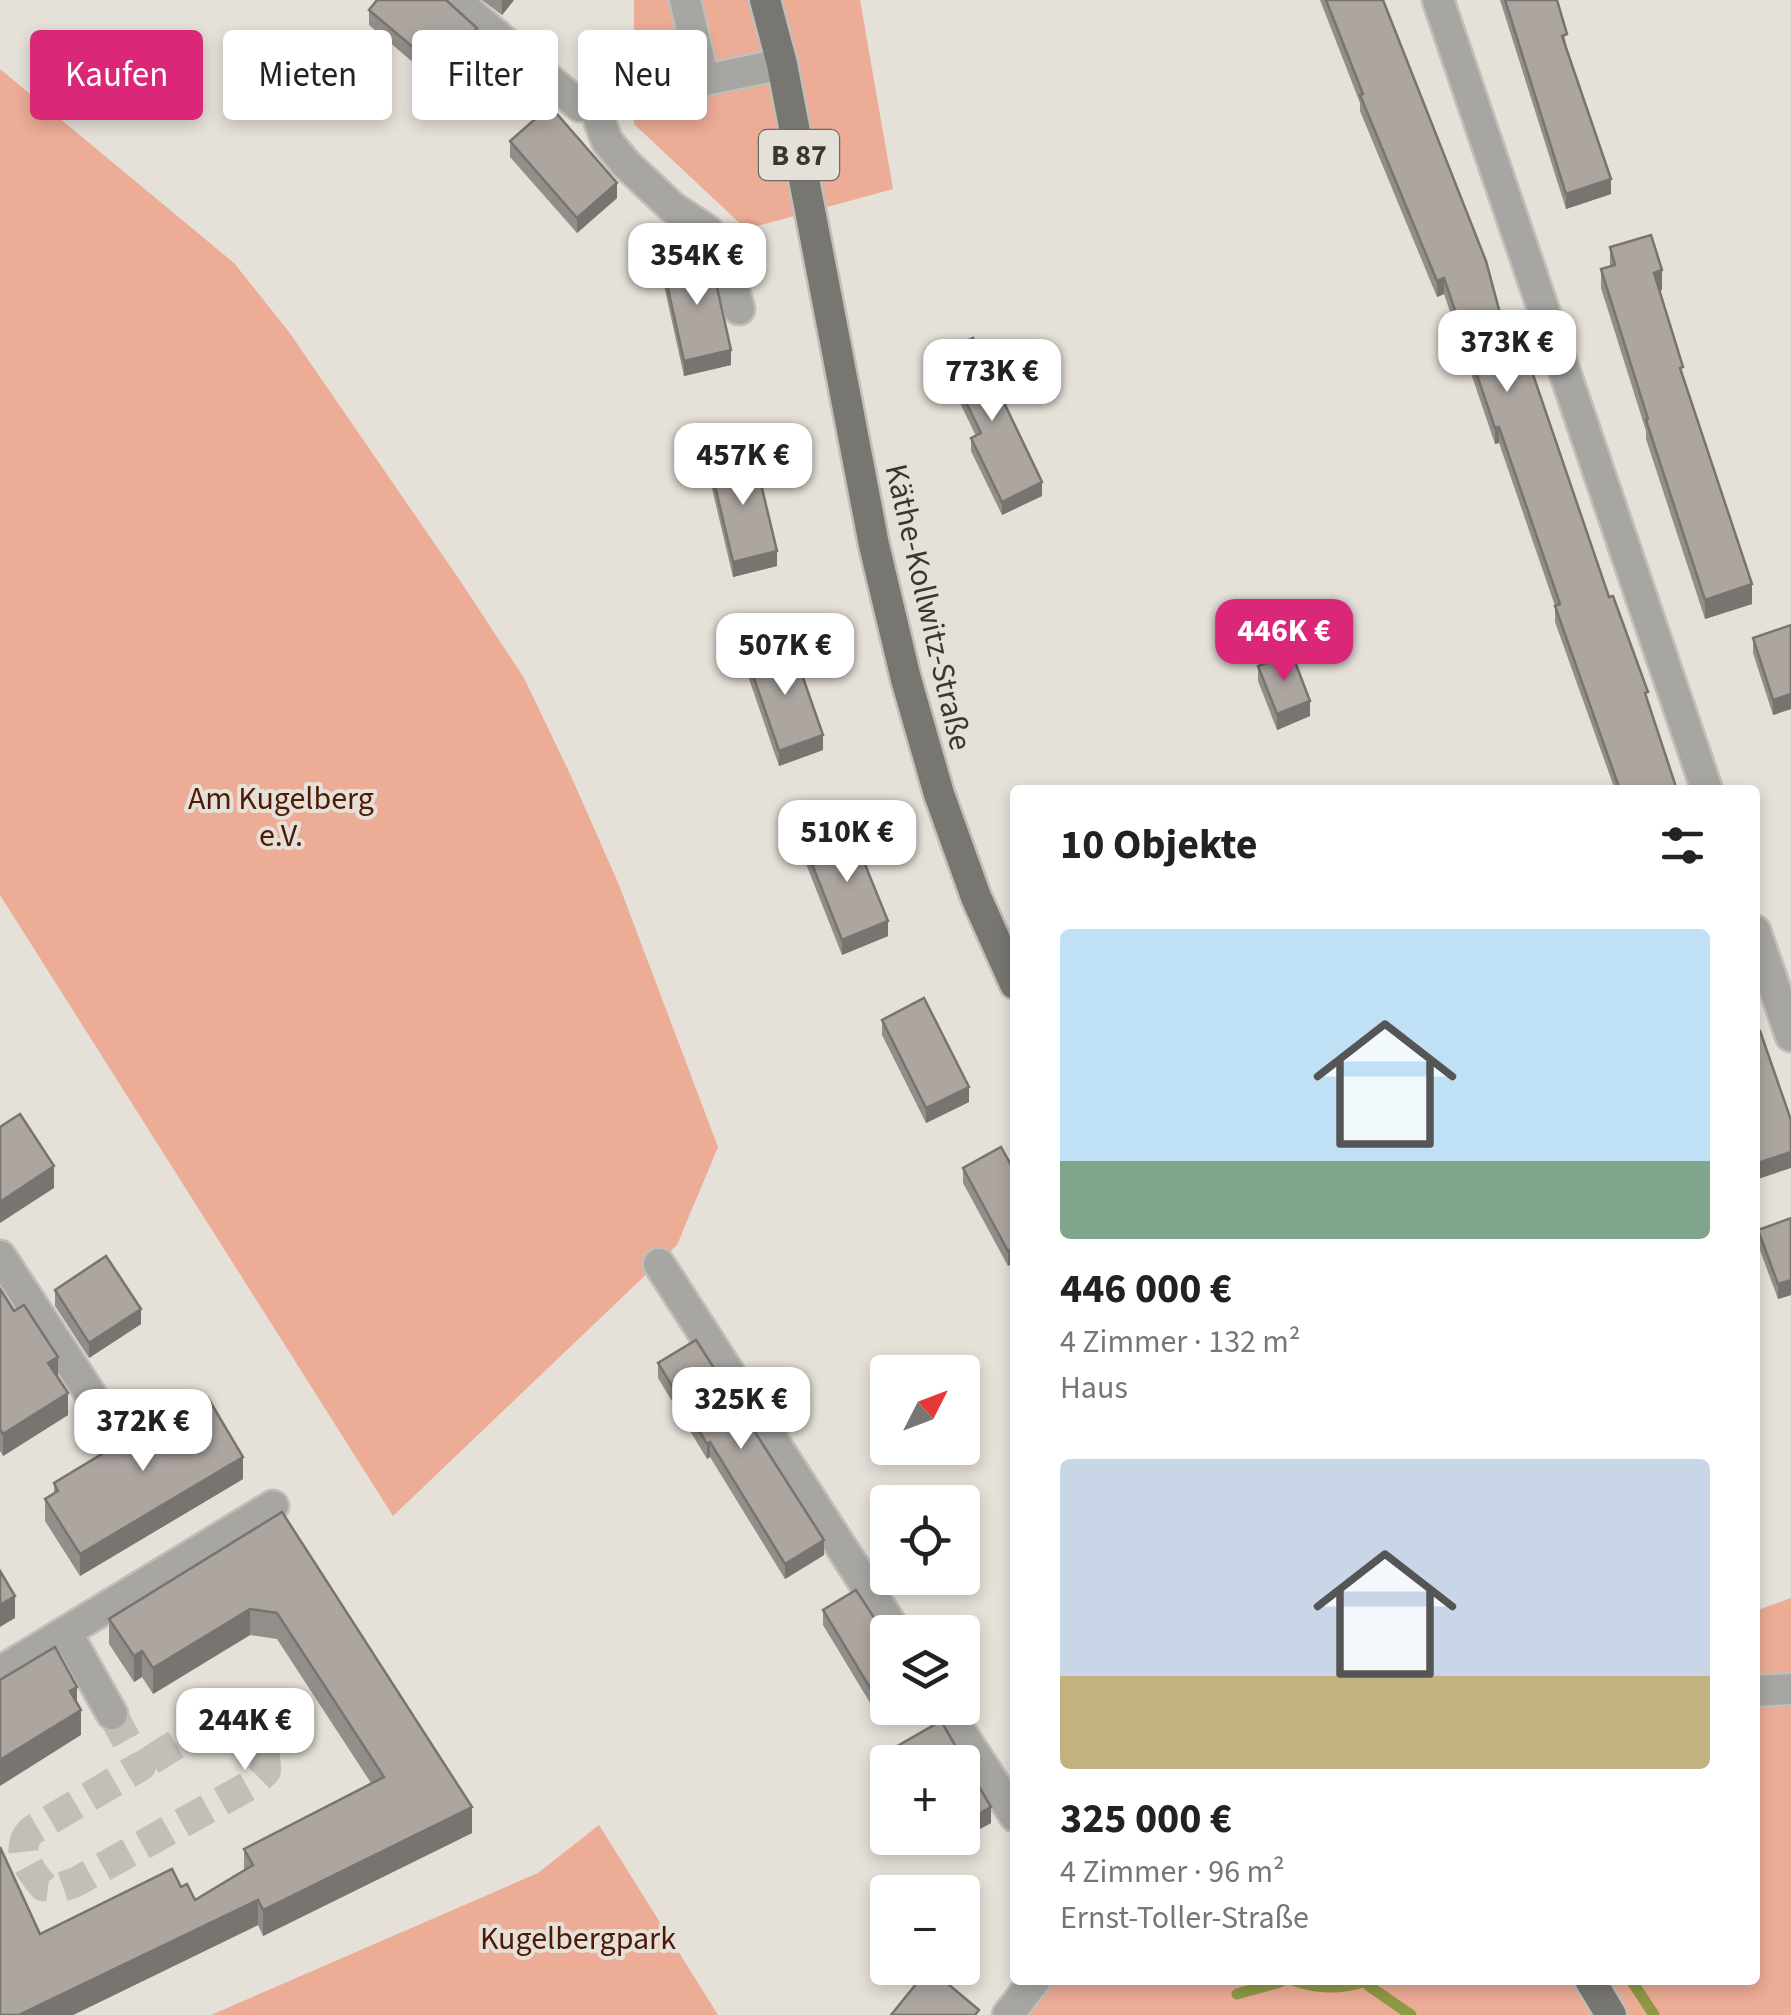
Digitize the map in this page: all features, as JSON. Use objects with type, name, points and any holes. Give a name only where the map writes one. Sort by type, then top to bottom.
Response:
[{"type":"main road","name":"Käthe-Kollwitz-Straße","points":[[765,0],[782,64],[874,545],[906,678],[951,828],[976,898],[1010,973]]},
{"type":"main road","points":[[1593,1985],[1611,2015]]},
{"type":"street","points":[[455,0],[578,104]]},
{"type":"street","points":[[685,0],[692,30]]},
{"type":"street","points":[[1438,0],[1705,785]]},
{"type":"street","points":[[707,79],[782,64]]},
{"type":"street","points":[[599,120],[607,142],[626,164],[672,207],[708,230],[724,253],[739,309]]},
{"type":"street","points":[[1760,945],[1791,1036]]},
{"type":"street","points":[[0,1256],[95,1401]]},
{"type":"street","points":[[659,1264],[885,1615]]},
{"type":"street","points":[[0,1672],[273,1506]]},
{"type":"street","points":[[66,1632],[112,1714]]},
{"type":"street","points":[[1760,1691],[1791,1690]]},
{"type":"street","points":[[956,1725],[1010,1808]]},
{"type":"street","points":[[1008,2015],[1031,1985]]},
{"type":"green space","points":[[634,0],[860,0],[893,189],[746,229],[634,124],[634,120],[707,120],[707,30],[634,30]]},
{"type":"green space","name":"Am Kugelberg e.V.","points":[[0,69],[30,94],[30,120],[62,120],[234,263],[289,332],[524,678],[619,885],[718,1147],[677,1245],[393,1516],[0,895]]},
{"type":"green space","points":[[1791,1598],[1791,2015],[1000,2015],[1023,1985],[1760,1985],[1760,1609]]},
{"type":"green space","name":"Kugelbergpark","points":[[599,1825],[718,2015],[211,2015],[538,1873]]},
{"type":"shaded area","points":[[1292,1985],[1370,1985],[1335,1992]]},
{"type":"building","points":[[377,0],[446,0],[477,28],[412,30],[412,46],[369,10]]},
{"type":"building","points":[[1326,0],[1383,0],[1486,261],[1501,317],[1512,313],[1609,597],[1613,596],[1648,692],[1645,693],[1675,785],[1618,785],[1555,606],[1560,604],[1444,278],[1437,281],[1360,95],[1363,94]]},
{"type":"building","points":[[1505,0],[1557,0],[1567,34],[1562,36],[1611,179],[1566,194]]},
{"type":"building","points":[[558,115],[617,183],[577,218],[510,141],[534,120],[558,120]]},
{"type":"building","points":[[1651,235],[1662,270],[1654,273],[1683,367],[1680,368],[1752,584],[1705,600],[1601,269],[1615,265],[1610,247]]},
{"type":"building","points":[[710,256],[731,350],[684,361],[663,266]]},
{"type":"building","points":[[973,338],[1042,482],[1002,502],[971,438],[981,433],[942,353]]},
{"type":"building","points":[[754,455],[777,551],[733,562],[710,465]]},
{"type":"building","points":[[1791,625],[1791,694],[1773,700],[1753,638]]},
{"type":"building","points":[[792,646],[823,735],[779,751],[748,661]]},
{"type":"building","points":[[1292,654],[1310,701],[1277,714],[1258,666]]},
{"type":"building","points":[[851,830],[888,921],[842,940],[806,849]]},
{"type":"building","points":[[924,998],[969,1087],[926,1108],[882,1020]]},
{"type":"building","points":[[1760,1031],[1791,1120],[1791,1152],[1760,1162]]},
{"type":"building","points":[[20,1114],[54,1166],[0,1202],[0,1127]]},
{"type":"building","points":[[1001,1147],[1010,1163],[1008,1251],[963,1168]]},
{"type":"building","points":[[1791,1218],[1791,1280],[1778,1284],[1760,1229]]},
{"type":"building","points":[[106,1256],[141,1309],[89,1343],[55,1290]]},
{"type":"building","points":[[0,1289],[14,1311],[24,1305],[58,1357],[48,1363],[68,1393],[3,1434],[0,1429]]},
{"type":"building","points":[[696,1340],[824,1540],[785,1564],[658,1363]]},
{"type":"building","points":[[208,1398],[243,1457],[80,1554],[45,1499],[58,1491],[54,1483],[188,1402],[192,1408]]},
{"type":"building","points":[[282,1512],[472,1807],[263,1910],[258,1900],[19,2015],[0,2015],[0,1847],[40,1934],[172,1869],[181,1887],[187,1884],[195,1900],[253,1865],[244,1849],[384,1777],[277,1613],[250,1609],[153,1668],[142,1651],[134,1656],[109,1619]]},
{"type":"building","points":[[0,1571],[15,1596],[0,1605]]},
{"type":"building","points":[[856,1590],[872,1615],[870,1688],[823,1610]]},
{"type":"building","points":[[55,1647],[77,1687],[70,1691],[81,1710],[0,1760],[0,1680]]},
{"type":"building","points":[[934,1725],[943,1725],[955,1745],[899,1745]]},
{"type":"building","points":[[980,1788],[991,1807],[980,1813]]},
{"type":"building","points":[[915,1985],[949,1985],[979,2010],[975,2015],[891,2015]]},
{"type":"waterway","points":[[1237,1994],[1269,1985]]},
{"type":"waterway","points":[[1634,1985],[1654,2015]]},
{"type":"waterway","points":[[1369,1986],[1411,2015]]},
{"type":"tunnel","points":[[112,1714],[141,1766],[31,1831],[24,1852],[43,1886],[59,1888],[76,1882],[254,1783],[266,1771],[261,1742],[249,1729],[237,1724],[194,1734],[141,1766]]}]
